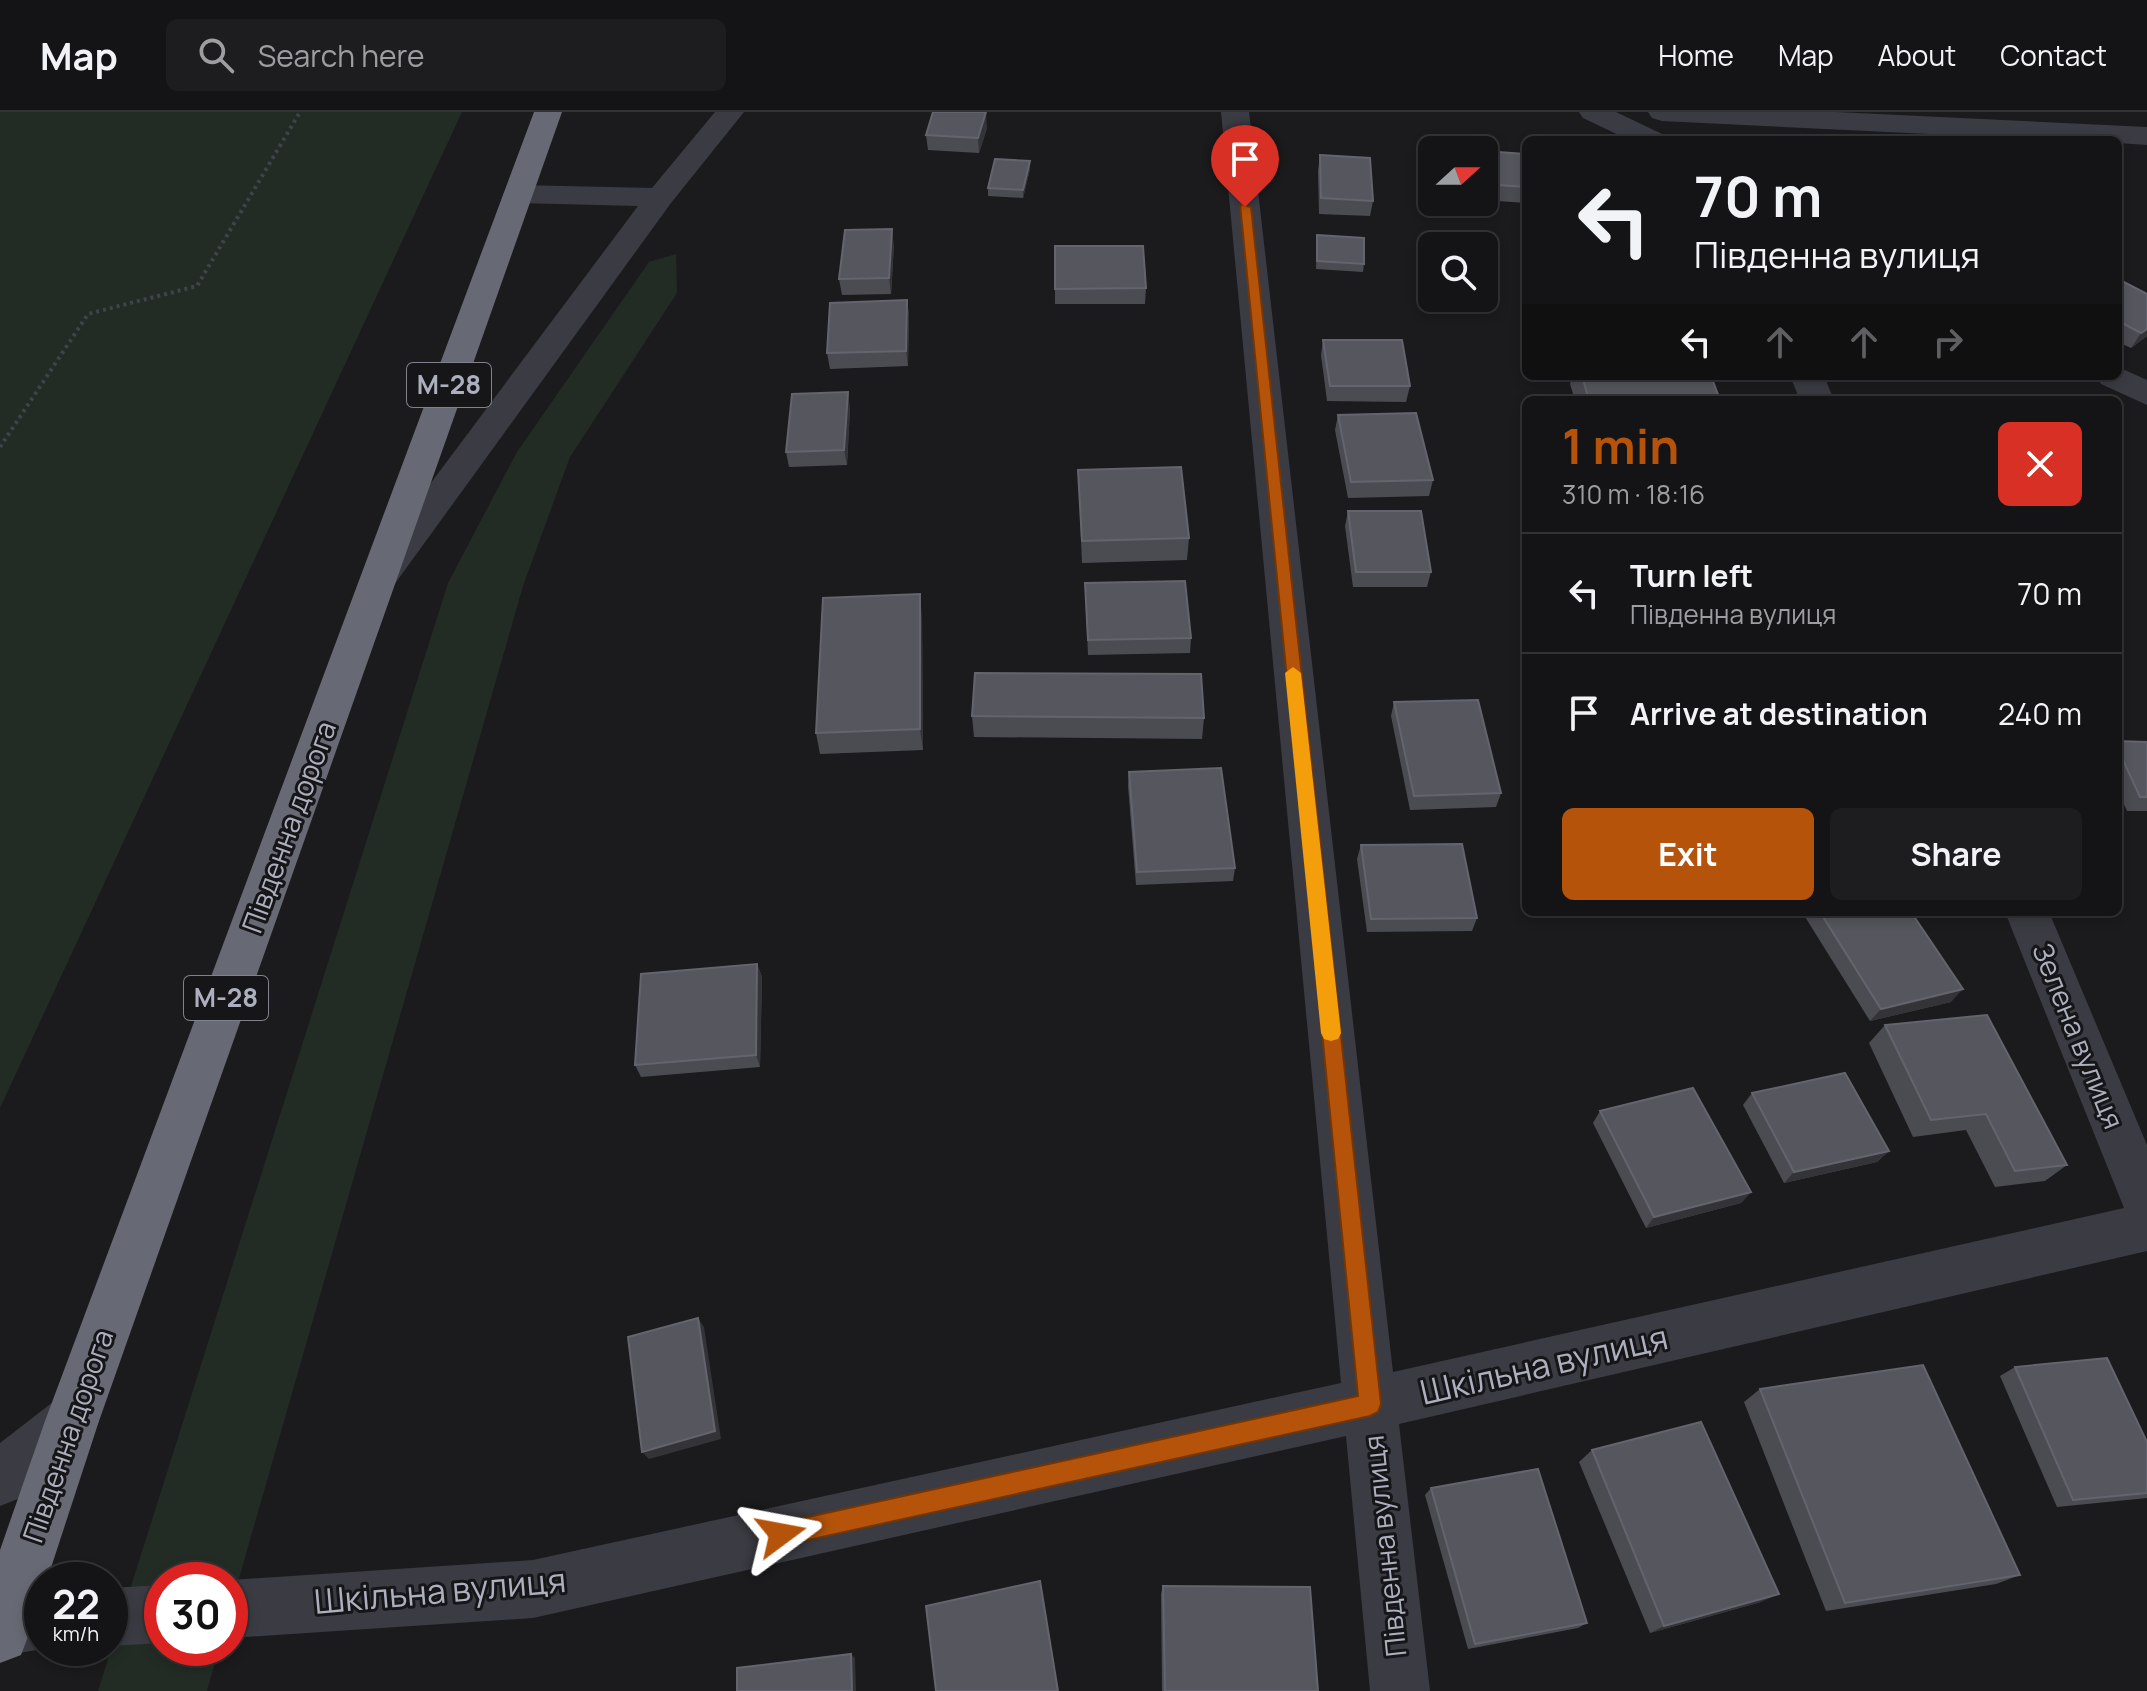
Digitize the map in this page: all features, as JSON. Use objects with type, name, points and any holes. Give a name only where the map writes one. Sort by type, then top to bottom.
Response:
[{"type":"highway","name":"Південна дорога","points":[[11,1627],[72,1421],[548,112]]},
{"type":"street","points":[[381,576],[660,197],[730,112]]},
{"type":"street","name":"Південна вулиця","points":[[1235,112],[1400,1691]]},
{"type":"street","points":[[1593,112],[1644,136]]},
{"type":"street","points":[[1662,112],[2147,136]]},
{"type":"street","points":[[518,194],[660,197]]},
{"type":"street","points":[[2121,380],[2147,394]]},
{"type":"street","name":"Зелена вулиця","points":[[2029,916],[2147,1204]]},
{"type":"street","name":"Шкільна вулиця","points":[[248,1608],[533,1589],[1370,1404],[2147,1227]]},
{"type":"street","points":[[0,1478],[72,1421]]},
{"type":"path","points":[[0,447],[88,314],[197,286],[300,112]]},
{"type":"shaded area","points":[[0,112],[462,112],[0,1108]]},
{"type":"shaded area","points":[[676,254],[677,293],[570,457],[523,586],[244,1562],[144,1562],[144,1666],[214,1666],[207,1691],[98,1691],[106,1666],[128,1666],[128,1596],[448,583],[517,452],[649,262]]},
{"type":"building","points":[[933,112],[986,112],[978,138],[926,135]]},
{"type":"building","points":[[1498,152],[1522,154],[1522,187],[1498,185]]},
{"type":"building","points":[[1320,155],[1370,158],[1373,201],[1321,198]]},
{"type":"building","points":[[995,159],[1030,161],[1023,190],[988,188]]},
{"type":"building","points":[[892,229],[889,278],[839,279],[845,230]]},
{"type":"building","points":[[1317,235],[1364,238],[1364,264],[1317,261]]},
{"type":"building","points":[[1055,246],[1143,246],[1146,288],[1055,289]]},
{"type":"building","points":[[2122,281],[2147,294],[2147,329],[2141,333],[2122,323]]},
{"type":"building","points":[[907,300],[906,351],[827,353],[830,303]]},
{"type":"building","points":[[1323,340],[1402,340],[1410,386],[1330,386]]},
{"type":"building","points":[[1583,380],[1712,380],[1718,396],[1588,396]]},
{"type":"building","points":[[848,392],[844,450],[786,452],[792,394]]},
{"type":"building","points":[[1416,413],[1433,480],[1351,482],[1338,415]]},
{"type":"building","points":[[1181,467],[1189,538],[1082,541],[1078,470]]},
{"type":"building","points":[[1348,511],[1421,511],[1431,572],[1356,572]]},
{"type":"building","points":[[1185,581],[1191,638],[1088,640],[1085,583]]},
{"type":"building","points":[[920,594],[920,729],[816,733],[823,598]]},
{"type":"building","points":[[975,673],[1201,674],[1204,718],[972,716]]},
{"type":"building","points":[[1478,700],[1501,793],[1414,796],[1394,702]]},
{"type":"building","points":[[2122,741],[2147,742],[2147,797],[2140,797],[2122,758]]},
{"type":"building","points":[[1221,768],[1235,868],[1137,872],[1129,772]]},
{"type":"building","points":[[1462,844],[1477,918],[1371,919],[1361,845]]},
{"type":"building","points":[[1823,916],[1914,916],[1963,989],[1881,1009]]},
{"type":"building","points":[[757,964],[756,1055],[635,1065],[641,974]]},
{"type":"building","points":[[1987,1015],[2067,1165],[2015,1171],[1986,1114],[1931,1120],[1885,1025]]},
{"type":"building","points":[[1845,1073],[1889,1151],[1794,1172],[1752,1093]]},
{"type":"building","points":[[1693,1088],[1751,1192],[1654,1217],[1600,1111]]},
{"type":"building","points":[[698,1318],[715,1431],[642,1452],[628,1337]]},
{"type":"building","points":[[2107,1358],[2147,1442],[2147,1493],[2073,1500],[2015,1367]]},
{"type":"building","points":[[1923,1365],[2020,1575],[1845,1603],[1760,1389]]},
{"type":"building","points":[[1701,1422],[1779,1594],[1664,1626],[1592,1450]]},
{"type":"building","points":[[1538,1469],[1587,1623],[1475,1644],[1431,1488]]},
{"type":"building","points":[[1040,1581],[1058,1691],[936,1691],[926,1606]]},
{"type":"building","points":[[1163,1586],[1310,1587],[1318,1691],[1165,1691]]},
{"type":"building","points":[[851,1654],[852,1691],[737,1691],[737,1668]]},
{"type":"slow traffic","points":[[1293,673],[1331,1033]]},
{"type":"route","points":[[781,1534],[1370,1404],[1245,207]]}]
